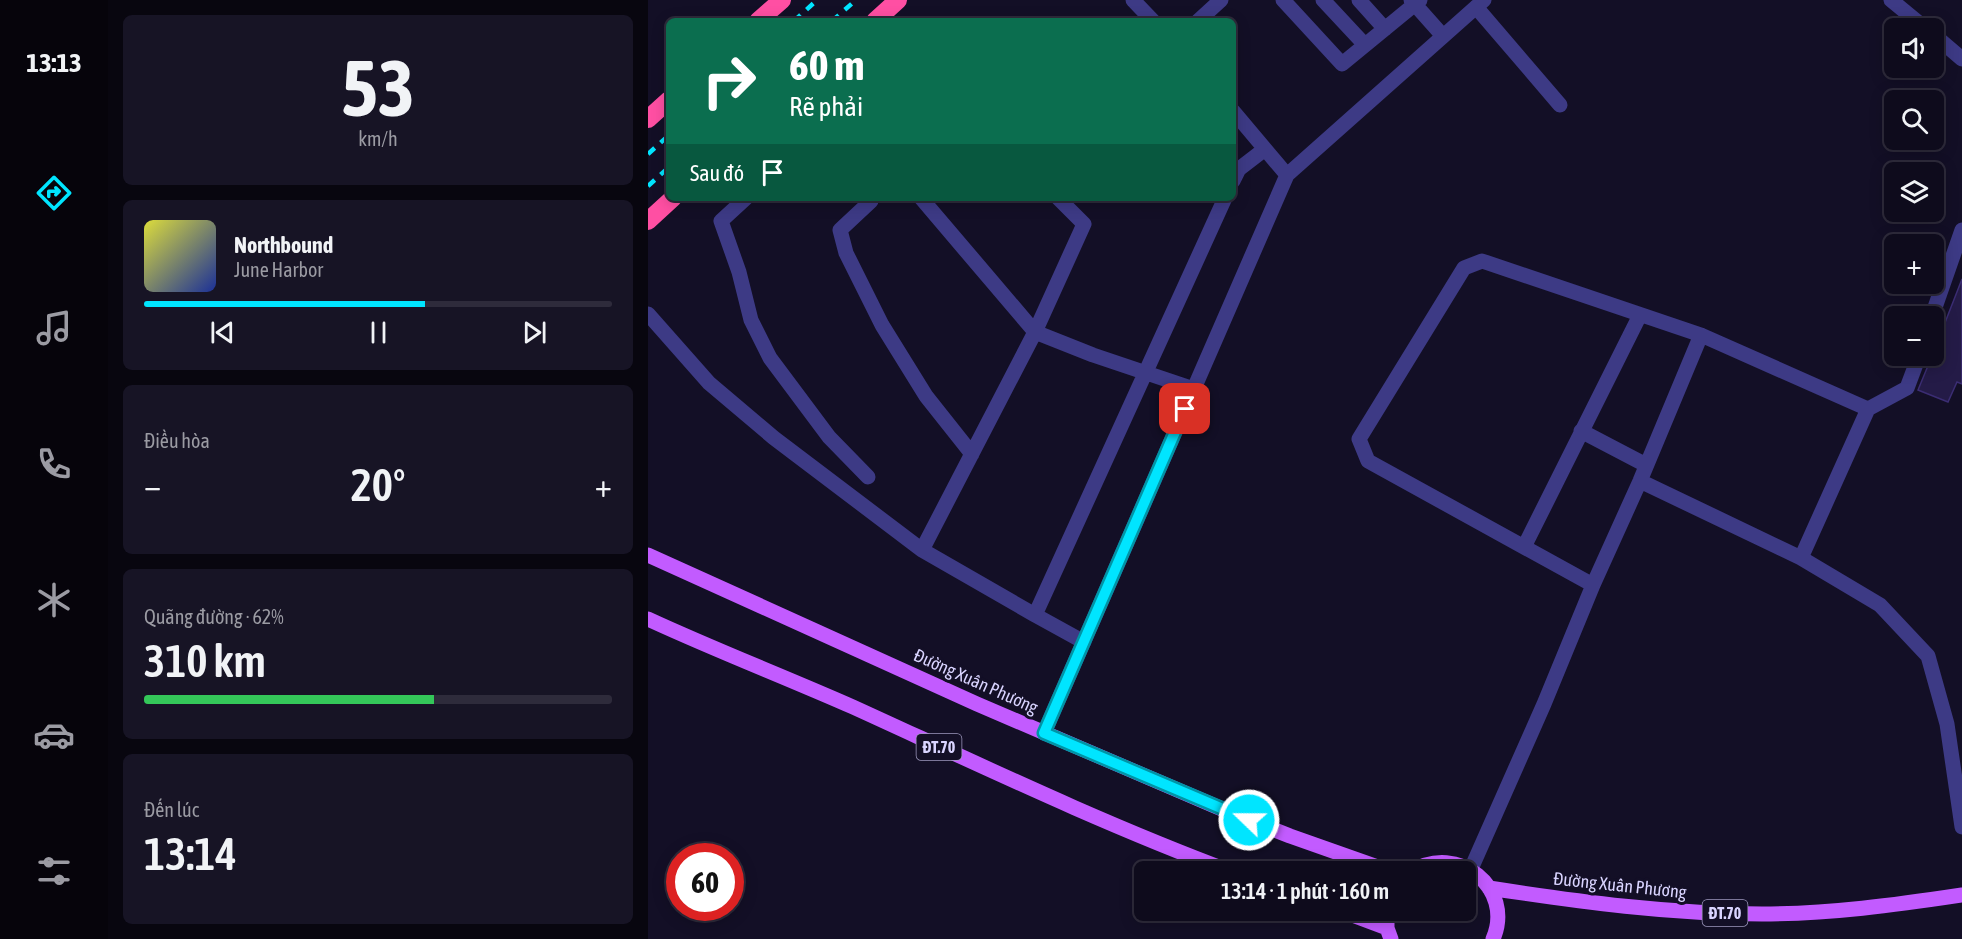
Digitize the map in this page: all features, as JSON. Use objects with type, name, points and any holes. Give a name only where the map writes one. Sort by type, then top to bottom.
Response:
[{"type":"highway","points":[[761,18],[782,0]]},
{"type":"highway","points":[[878,18],[898,0]]},
{"type":"highway","points":[[648,119],[666,103]]},
{"type":"highway","points":[[648,221],[670,201]]},
{"type":"main road","name":"Đường Xuân Phương","points":[[648,555],[1044,733],[1228,812],[1361,861]]},
{"type":"main road","name":"ĐT.70","points":[[648,619],[852,707],[1031,789],[1202,861]]},
{"type":"main road","points":[[1476,874],[1494,896],[1498,913],[1493,939]]},
{"type":"main road","name":"Đường Xuân Phương","points":[[1489,888],[1655,910],[1764,914],[1879,907],[1962,895]]},
{"type":"main road","points":[[1362,921],[1389,934]]},
{"type":"street","points":[[1133,0],[1150,18]]},
{"type":"street","points":[[1201,18],[1221,0]]},
{"type":"street","points":[[1283,0],[1342,64],[1415,1],[1443,36]]},
{"type":"street","points":[[1323,0],[1365,45]]},
{"type":"street","points":[[1359,0],[1384,29]]},
{"type":"street","points":[[1892,0],[1913,18]]},
{"type":"street","points":[[1044,733],[1287,175],[1480,4],[1560,105]]},
{"type":"street","points":[[1944,44],[1962,59]]},
{"type":"street","points":[[1236,115],[1287,175]]},
{"type":"street","points":[[1236,175],[1239,169],[1265,149]]},
{"type":"street","points":[[743,201],[721,221],[739,272],[751,320],[777,366],[830,437],[868,477]]},
{"type":"street","points":[[870,201],[840,230],[846,253],[882,325],[926,396],[972,454]]},
{"type":"street","points":[[924,201],[1035,332],[1093,355],[1194,389]]},
{"type":"street","points":[[922,550],[1035,332],[1083,224],[1061,201]]},
{"type":"street","points":[[1035,615],[1224,201]]},
{"type":"street","points":[[1935,306],[1962,230]]},
{"type":"street","points":[[1593,585],[1368,461],[1359,439],[1464,268],[1482,261],[1701,335],[1868,409]]},
{"type":"street","points":[[648,314],[709,383],[774,438],[922,550],[1084,642]]},
{"type":"street","points":[[1524,547],[1640,315]]},
{"type":"street","points":[[1475,861],[1545,704],[1593,585],[1640,481],[1701,335]]},
{"type":"street","points":[[1800,558],[1868,409],[1907,388],[1915,366]]},
{"type":"street","points":[[1581,431],[1646,465]]},
{"type":"street","points":[[1640,481],[1800,558],[1880,605],[1928,656],[1947,724],[1962,827]]},
{"type":"building","points":[[1962,279],[1962,384],[1957,382],[1948,402],[1918,390],[1928,366],[1944,366],[1944,325]]},
{"type":"railway","points":[[797,18],[817,0]]},
{"type":"railway","points":[[835,18],[856,0]]},
{"type":"railway","points":[[648,154],[666,138]]},
{"type":"railway","points":[[648,186],[666,170]]},
{"type":"route","points":[[1185,409],[1044,733],[1249,820]]}]
